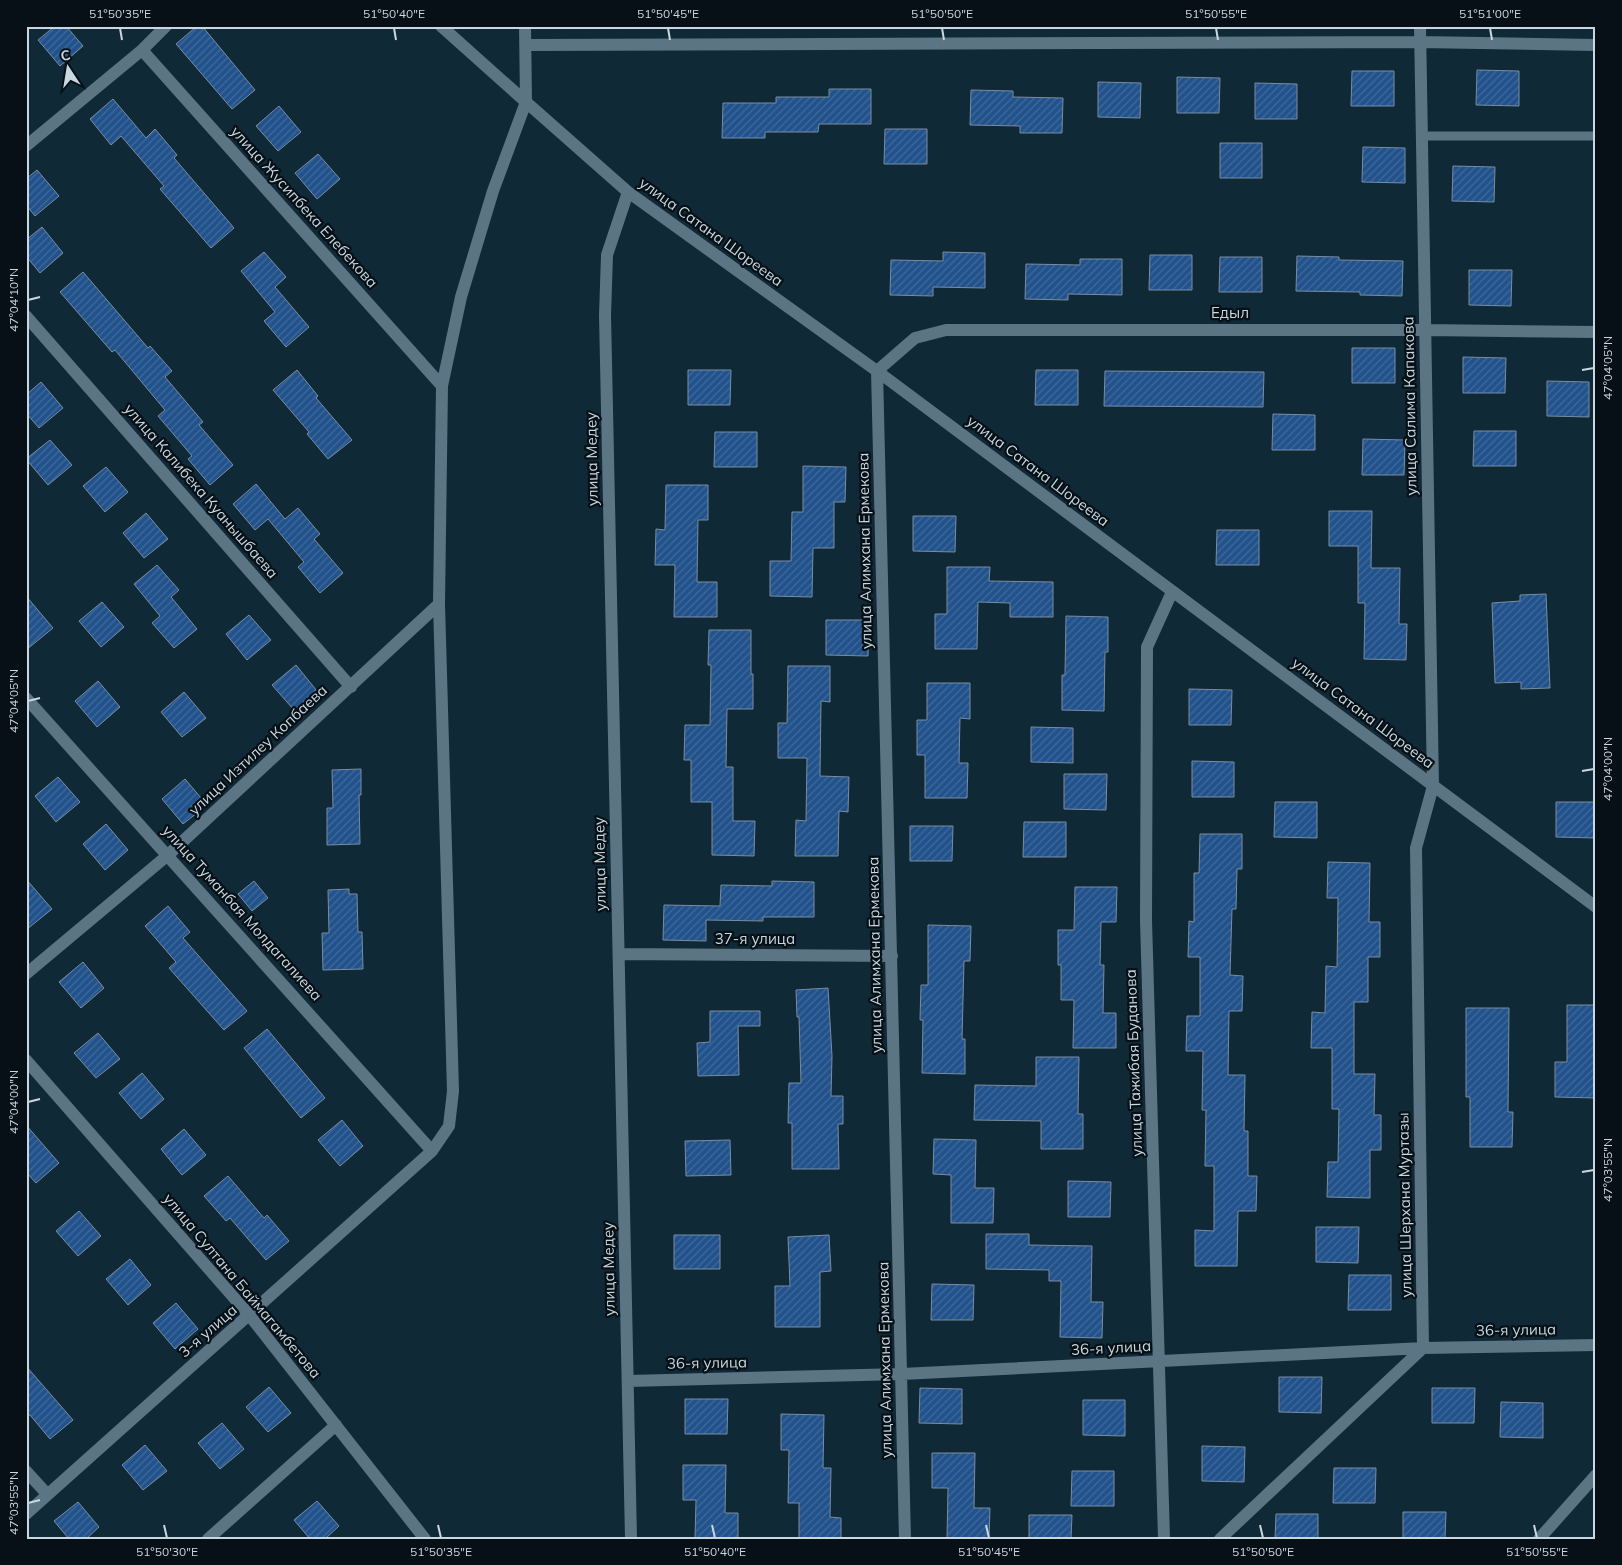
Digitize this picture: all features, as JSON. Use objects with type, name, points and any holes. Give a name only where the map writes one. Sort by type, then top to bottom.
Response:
[{"type":"street","points":[[26,146],[142,50],[166,26]]},
{"type":"street","name":"улица Сатана Шореева","points":[[441,26],[628,192],[877,371],[1596,907]]},
{"type":"street","points":[[432,1151],[449,1126],[453,1091],[439,604],[442,386],[461,296],[493,191],[526,102],[525,26]]},
{"type":"street","name":"улица Салима Капакова","points":[[1420,26],[1433,786]]},
{"type":"street","points":[[526,45],[1420,42],[1596,46]]},
{"type":"street","name":"улица Жусипбека Елебекова","points":[[142,50],[442,386]]},
{"type":"street","name":"улица Медеу","points":[[628,192],[607,255],[604,315],[632,1539]]},
{"type":"street","name":"улица Калибека Куанышбаева","points":[[26,316],[351,687]]},
{"type":"street","name":"Едыл","points":[[877,371],[915,338],[946,330],[1596,332]]},
{"type":"street","name":"улица Алимхана Ермекова","points":[[877,371],[905,1539]]},
{"type":"street","name":"улица Тажибая Буданова","points":[[1164,1539],[1146,920],[1147,647],[1172,592]]},
{"type":"street","name":"улица Изтилеу Копбаева","points":[[26,974],[168,855],[439,604]]},
{"type":"street","name":"улица Туманбая Молдагалиева","points":[[26,698],[432,1151]]},
{"type":"street","name":"улица Шерхана Муртазы","points":[[1423,1348],[1416,848],[1433,786]]},
{"type":"street","name":"37-я улица","points":[[619,954],[892,956]]},
{"type":"street","name":"улица Султана Баймагамбетова","points":[[26,1060],[250,1316],[425,1539]]},
{"type":"street","name":"3-я улица","points":[[26,1514],[250,1316],[432,1151]]},
{"type":"street","name":"36-я улица","points":[[628,1381],[902,1374],[1423,1348],[1596,1345]]},
{"type":"street","points":[[1220,1539],[1423,1348]]},
{"type":"street","points":[[208,1539],[336,1425]]},
{"type":"street","points":[[26,1471],[47,1494]]},
{"type":"street","points":[[1538,1539],[1596,1475]]},
{"type":"lane","points":[[1422,136],[1596,136]]},
{"type":"building","points":[[55,26],[66,26],[83,46],[60,66],[38,40]]},
{"type":"building","points":[[197,26],[202,26],[255,90],[232,109],[176,44]]},
{"type":"building","points":[[1477,70],[1519,71],[1519,106],[1476,105]]},
{"type":"building","points":[[1352,71],[1394,71],[1394,106],[1351,106]]},
{"type":"building","points":[[1177,77],[1220,78],[1219,113],[1177,113]]},
{"type":"building","points":[[1098,82],[1141,83],[1140,118],[1098,117]]},
{"type":"building","points":[[1255,83],[1297,84],[1297,119],[1255,119]]},
{"type":"building","points":[[829,89],[871,89],[871,124],[819,124],[818,132],[765,132],[765,138],[722,138],[723,103],[776,103],[776,97],[829,97]]},
{"type":"building","points":[[971,90],[1013,91],[1013,97],[1063,98],[1062,133],[1020,133],[1020,126],[970,125]]},
{"type":"building","points":[[113,99],[146,138],[155,129],[177,155],[174,158],[234,228],[211,248],[160,189],[164,186],[121,136],[111,145],[90,119]]},
{"type":"building","points":[[279,106],[301,132],[278,151],[256,126]]},
{"type":"building","points":[[885,129],[927,129],[927,164],[884,164]]},
{"type":"building","points":[[1220,143],[1262,143],[1262,178],[1220,178]]},
{"type":"building","points":[[1363,147],[1405,148],[1405,183],[1362,182]]},
{"type":"building","points":[[318,154],[340,179],[317,199],[295,173]]},
{"type":"building","points":[[1453,166],[1495,167],[1494,202],[1452,201]]},
{"type":"building","points":[[37,170],[59,196],[35,216],[26,205],[26,179]]},
{"type":"building","points":[[42,227],[63,253],[40,273],[26,256],[26,240]]},
{"type":"building","points":[[264,252],[286,277],[275,287],[309,327],[286,347],[264,321],[275,312],[241,271]]},
{"type":"building","points":[[943,252],[985,253],[985,288],[933,287],[933,296],[890,295],[891,260],[943,261]]},
{"type":"building","points":[[1150,255],[1192,255],[1192,290],[1149,290]]},
{"type":"building","points":[[1297,256],[1339,257],[1339,260],[1403,261],[1402,296],[1360,295],[1360,292],[1296,291]]},
{"type":"building","points":[[1220,257],[1262,257],[1262,292],[1219,292]]},
{"type":"building","points":[[1080,259],[1122,259],[1122,295],[1068,294],[1068,300],[1025,299],[1026,264],[1080,265]]},
{"type":"building","points":[[1469,270],[1512,270],[1511,306],[1469,305]]},
{"type":"building","points":[[83,272],[148,348],[150,346],[172,371],[165,377],[203,422],[199,425],[233,465],[210,485],[188,459],[192,456],[158,416],[165,410],[115,350],[112,352],[60,292]]},
{"type":"building","points":[[1352,348],[1395,348],[1395,383],[1352,383]]},
{"type":"building","points":[[1463,357],[1506,358],[1505,393],[1463,393]]},
{"type":"building","points":[[297,370],[318,396],[316,398],[352,440],[328,459],[307,434],[309,432],[273,390]]},
{"type":"building","points":[[688,370],[731,370],[730,405],[688,405]]},
{"type":"building","points":[[1036,370],[1078,370],[1078,405],[1035,405]]},
{"type":"building","points":[[1105,371],[1264,372],[1263,407],[1104,406]]},
{"type":"building","points":[[1547,381],[1589,382],[1589,417],[1547,416]]},
{"type":"building","points":[[41,382],[63,408],[39,428],[26,413],[26,395]]},
{"type":"building","points":[[1273,414],[1315,415],[1315,450],[1272,450]]},
{"type":"building","points":[[1474,431],[1516,431],[1516,466],[1473,466]]},
{"type":"building","points":[[715,432],[757,432],[757,467],[714,467]]},
{"type":"building","points":[[1363,439],[1405,440],[1404,475],[1362,475]]},
{"type":"building","points":[[50,440],[72,465],[48,485],[26,459]]},
{"type":"building","points":[[803,466],[846,467],[845,502],[834,502],[834,548],[813,548],[812,597],[770,596],[770,561],[791,561],[792,512],[803,512]]},
{"type":"building","points":[[106,467],[128,492],[105,512],[83,486]]},
{"type":"building","points":[[256,484],[285,519],[298,508],[320,534],[314,539],[343,573],[320,593],[298,567],[304,562],[268,519],[255,530],[233,504]]},
{"type":"building","points":[[666,485],[708,485],[708,520],[698,520],[697,582],[717,582],[717,617],[674,617],[675,565],[655,565],[656,529],[665,530]]},
{"type":"building","points":[[1329,511],[1372,511],[1371,568],[1400,568],[1399,624],[1407,624],[1406,660],[1364,659],[1365,603],[1358,603],[1358,546],[1329,546]]},
{"type":"building","points":[[146,513],[168,539],[144,558],[123,533]]},
{"type":"building","points":[[913,516],[956,516],[955,552],[913,551]]},
{"type":"building","points":[[1217,530],[1259,530],[1259,565],[1216,565]]},
{"type":"building","points":[[157,565],[179,590],[171,597],[197,629],[174,648],[152,623],[160,616],[134,584]]},
{"type":"building","points":[[947,567],[990,567],[989,581],[1053,582],[1053,617],[1010,617],[1010,603],[978,602],[977,649],[935,649],[935,614],[947,614]]},
{"type":"building","points":[[1546,594],[1550,688],[1521,689],[1521,682],[1495,683],[1492,603],[1520,601],[1520,595]]},
{"type":"building","points":[[26,596],[53,628],[26,650]]},
{"type":"building","points":[[102,602],[124,627],[101,647],[79,621]]},
{"type":"building","points":[[249,615],[271,640],[247,660],[226,634]]},
{"type":"building","points":[[1066,616],[1108,617],[1108,652],[1105,652],[1104,711],[1062,710],[1062,675],[1065,675]]},
{"type":"building","points":[[826,620],[869,620],[868,656],[826,655]]},
{"type":"building","points":[[709,630],[751,630],[753,709],[727,709],[726,767],[733,767],[733,821],[755,821],[754,856],[712,855],[712,802],[691,802],[691,760],[684,760],[685,725],[710,725],[711,665],[708,665]]},
{"type":"building","points":[[296,665],[317,691],[294,710],[272,685]]},
{"type":"building","points":[[788,666],[830,666],[830,702],[821,701],[820,776],[849,777],[848,812],[839,811],[838,856],[795,856],[796,820],[806,821],[807,758],[778,758],[778,723],[787,723]]},
{"type":"building","points":[[98,681],[120,707],[97,727],[75,701]]},
{"type":"building","points":[[927,683],[970,683],[970,719],[960,718],[959,763],[968,763],[967,798],[925,798],[925,755],[917,755],[917,720],[927,720]]},
{"type":"building","points":[[1189,689],[1232,690],[1231,725],[1189,725]]},
{"type":"building","points":[[184,692],[206,718],[182,737],[161,712]]},
{"type":"building","points":[[1031,727],[1073,728],[1073,763],[1031,762]]},
{"type":"building","points":[[1192,761],[1234,762],[1234,797],[1192,797]]},
{"type":"building","points":[[361,769],[361,795],[359,795],[360,844],[327,845],[327,808],[333,808],[332,770]]},
{"type":"building","points":[[1064,774],[1107,774],[1106,810],[1064,809]]},
{"type":"building","points":[[58,777],[80,802],[56,822],[35,796]]},
{"type":"building","points":[[185,779],[207,805],[183,824],[162,799]]},
{"type":"building","points":[[1275,802],[1317,802],[1317,838],[1274,837]]},
{"type":"building","points":[[1556,802],[1596,802],[1596,838],[1556,837]]},
{"type":"building","points":[[1024,822],[1066,822],[1066,857],[1023,857]]},
{"type":"building","points":[[106,824],[128,850],[105,870],[83,844]]},
{"type":"building","points":[[910,826],[953,826],[952,861],[910,861]]},
{"type":"building","points":[[1200,834],[1242,834],[1242,869],[1237,869],[1236,909],[1232,909],[1230,975],[1243,976],[1242,1011],[1229,1011],[1228,1075],[1245,1075],[1244,1131],[1248,1131],[1248,1176],[1257,1176],[1256,1211],[1238,1211],[1237,1266],[1195,1266],[1195,1230],[1214,1231],[1214,1166],[1205,1166],[1206,1110],[1202,1110],[1203,1051],[1186,1051],[1187,1016],[1200,1016],[1200,957],[1188,957],[1189,921],[1194,922],[1194,873],[1199,873]]},
{"type":"building","points":[[1328,862],[1370,863],[1369,922],[1380,922],[1380,957],[1368,957],[1368,1002],[1354,1002],[1354,1074],[1375,1074],[1374,1115],[1381,1115],[1381,1150],[1370,1150],[1370,1198],[1327,1197],[1328,1162],[1338,1162],[1339,1109],[1332,1109],[1332,1048],[1311,1048],[1312,1012],[1325,1013],[1326,966],[1337,967],[1338,898],[1327,898]]},
{"type":"building","points":[[26,879],[52,909],[26,930]]},
{"type":"building","points":[[254,881],[268,898],[252,911],[238,894]]},
{"type":"building","points":[[772,881],[814,882],[814,917],[763,917],[763,921],[706,920],[706,941],[663,940],[664,905],[720,906],[721,885],[772,886]]},
{"type":"building","points":[[1075,887],[1117,887],[1116,922],[1101,922],[1100,965],[1104,965],[1103,1013],[1116,1013],[1116,1048],[1073,1048],[1074,1000],[1061,1000],[1058,930],[1074,930]]},
{"type":"building","points":[[349,889],[349,894],[357,894],[358,932],[362,932],[363,969],[323,970],[322,933],[329,933],[328,890]]},
{"type":"building","points":[[168,906],[190,932],[183,938],[247,1011],[224,1030],[169,968],[176,962],[145,926]]},
{"type":"building","points":[[928,925],[971,926],[970,961],[964,961],[962,1039],[965,1039],[965,1074],[922,1073],[923,1020],[920,1020],[921,985],[928,985]]},
{"type":"building","points":[[83,962],[104,988],[81,1008],[59,982]]},
{"type":"building","points":[[828,988],[832,1056],[831,1096],[843,1096],[843,1124],[838,1124],[839,1169],[792,1169],[792,1123],[788,1123],[789,1083],[801,1083],[799,1017],[797,1017],[796,990]]},
{"type":"building","points":[[1567,1005],[1596,1005],[1596,1098],[1555,1097],[1555,1062],[1567,1062]]},
{"type":"building","points":[[1466,1008],[1509,1008],[1508,1112],[1513,1112],[1512,1147],[1470,1147],[1470,1097],[1466,1097]]},
{"type":"building","points":[[710,1011],[760,1011],[760,1026],[738,1026],[739,1075],[698,1076],[697,1043],[710,1042]]},
{"type":"building","points":[[267,1029],[325,1098],[301,1118],[244,1048]]},
{"type":"building","points":[[98,1033],[120,1059],[96,1078],[74,1053]]},
{"type":"building","points":[[1036,1057],[1079,1057],[1078,1114],[1083,1114],[1083,1149],[1041,1149],[1041,1121],[974,1120],[975,1085],[1036,1086]]},
{"type":"building","points":[[142,1073],[164,1099],[141,1119],[119,1093]]},
{"type":"building","points":[[342,1120],[363,1146],[340,1166],[318,1140]]},
{"type":"building","points":[[26,1125],[59,1163],[36,1183],[26,1172]]},
{"type":"building","points":[[184,1129],[206,1155],[182,1175],[161,1149]]},
{"type":"building","points":[[934,1139],[976,1140],[975,1188],[994,1188],[993,1223],[951,1223],[951,1175],[933,1174]]},
{"type":"building","points":[[730,1140],[731,1175],[686,1176],[685,1141]]},
{"type":"building","points":[[228,1176],[264,1218],[267,1215],[289,1241],[266,1260],[230,1218],[226,1221],[204,1196]]},
{"type":"building","points":[[1068,1181],[1111,1182],[1110,1217],[1068,1217]]},
{"type":"building","points":[[79,1211],[101,1236],[78,1256],[56,1231]]},
{"type":"building","points":[[1316,1227],[1359,1227],[1358,1263],[1316,1262]]},
{"type":"building","points":[[986,1234],[1029,1234],[1029,1245],[1092,1246],[1091,1302],[1103,1302],[1102,1338],[1060,1337],[1061,1281],[1049,1281],[1049,1270],[986,1269]]},
{"type":"building","points":[[674,1235],[720,1235],[720,1269],[674,1269]]},
{"type":"building","points":[[829,1235],[831,1271],[820,1272],[820,1327],[775,1327],[775,1286],[790,1286],[788,1237]]},
{"type":"building","points":[[130,1259],[151,1285],[128,1305],[106,1279]]},
{"type":"building","points":[[1349,1275],[1391,1275],[1391,1310],[1348,1310]]},
{"type":"building","points":[[932,1284],[974,1285],[973,1320],[931,1320]]},
{"type":"building","points":[[176,1303],[198,1329],[175,1349],[153,1323]]},
{"type":"building","points":[[26,1366],[73,1420],[50,1439],[30,1415],[26,1415]]},
{"type":"building","points":[[1279,1377],[1322,1377],[1321,1413],[1279,1412]]},
{"type":"building","points":[[269,1387],[291,1413],[268,1432],[246,1407]]},
{"type":"building","points":[[920,1388],[962,1389],[962,1424],[919,1423]]},
{"type":"building","points":[[1432,1388],[1475,1388],[1474,1423],[1432,1423]]},
{"type":"building","points":[[685,1399],[728,1399],[727,1434],[685,1434]]},
{"type":"building","points":[[1083,1400],[1125,1400],[1125,1436],[1083,1435]]},
{"type":"building","points":[[1501,1402],[1543,1403],[1543,1438],[1500,1437]]},
{"type":"building","points":[[781,1414],[824,1415],[823,1468],[831,1468],[830,1517],[841,1518],[841,1539],[799,1539],[799,1503],[788,1503],[789,1450],[781,1450]]},
{"type":"building","points":[[222,1423],[244,1449],[220,1469],[198,1443]]},
{"type":"building","points":[[145,1445],[167,1471],[143,1490],[122,1465]]},
{"type":"building","points":[[1202,1446],[1245,1447],[1244,1482],[1202,1481]]},
{"type":"building","points":[[932,1453],[975,1453],[974,1508],[990,1508],[989,1539],[947,1539],[948,1488],[932,1488]]},
{"type":"building","points":[[683,1465],[726,1465],[725,1513],[738,1513],[738,1539],[695,1539],[696,1500],[683,1500]]},
{"type":"building","points":[[1334,1468],[1376,1468],[1375,1503],[1333,1503]]},
{"type":"building","points":[[1072,1471],[1114,1471],[1114,1506],[1071,1506]]},
{"type":"building","points":[[317,1501],[339,1526],[325,1539],[310,1539],[294,1520]]},
{"type":"building","points":[[78,1502],[99,1527],[86,1539],[69,1539],[54,1521]]},
{"type":"building","points":[[1403,1512],[1446,1512],[1445,1539],[1403,1539]]},
{"type":"building","points":[[1276,1514],[1318,1514],[1318,1539],[1275,1539]]},
{"type":"building","points":[[1029,1515],[1072,1515],[1071,1539],[1029,1539]]}]
